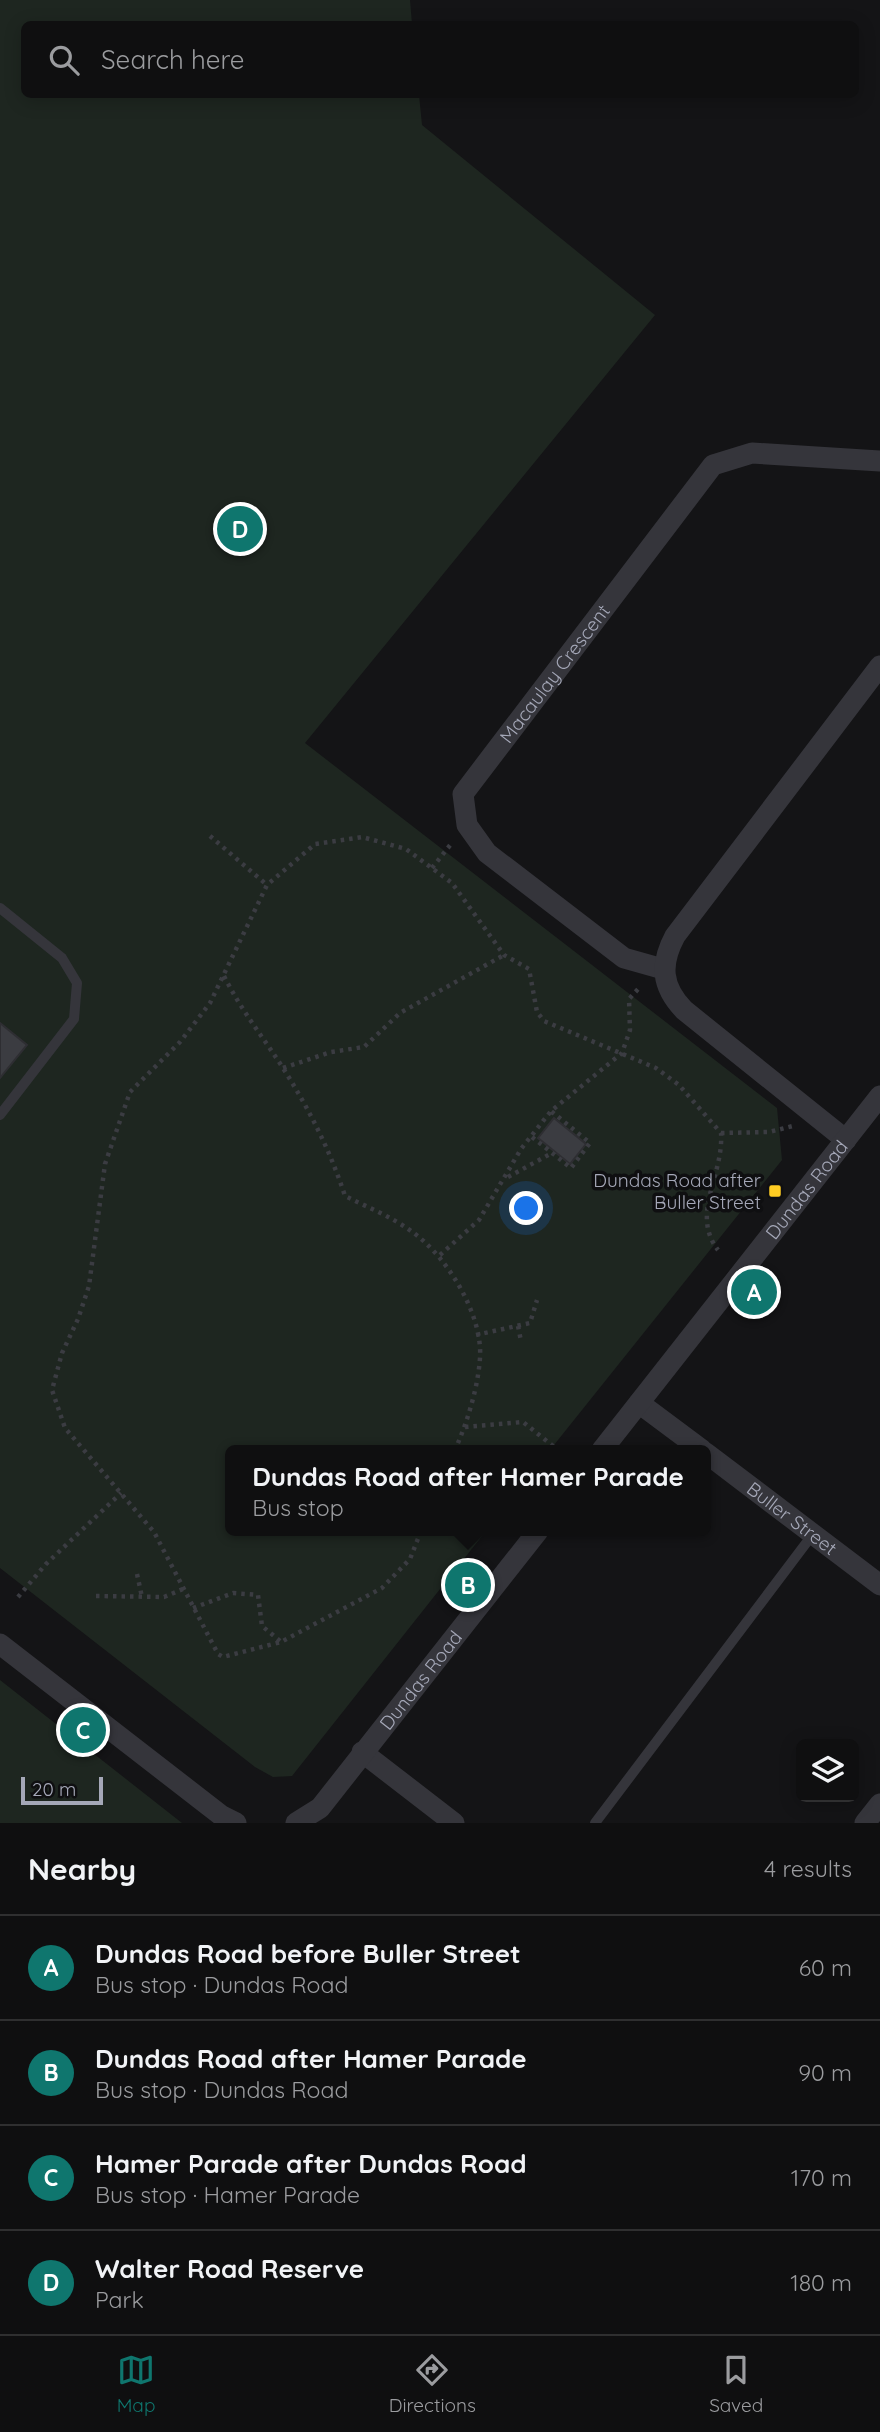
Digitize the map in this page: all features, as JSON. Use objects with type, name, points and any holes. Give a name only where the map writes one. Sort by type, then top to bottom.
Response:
[{"type":"street","name":"Macaulay Crescent","points":[[663,969],[624,958],[487,853],[467,825],[463,794],[713,465],[752,453],[880,461]]},
{"type":"street","points":[[846,1140],[684,1010],[667,987],[663,969],[675,936],[880,666]]},
{"type":"street","name":"Dundas Road","points":[[606,1445],[880,1096]]},
{"type":"street","name":"Buller Street","points":[[639,1403],[695,1445]]},
{"type":"street","name":"Buller Street","points":[[711,1457],[880,1585]]},
{"type":"street","name":"Dundas Road","points":[[296,1823],[320,1808],[534,1536]]},
{"type":"street","points":[[0,1644],[222,1816],[236,1823]]},
{"type":"street","points":[[362,1752],[454,1823]]},
{"type":"street","points":[[865,1823],[880,1804]]},
{"type":"lane","points":[[0,908],[62,958],[77,983],[74,1019],[0,1115]]},
{"type":"lane","points":[[595,1823],[813,1534]]},
{"type":"path","points":[[210,836],[267,885]]},
{"type":"path","points":[[419,1536],[410,1559],[382,1588],[281,1642],[223,1657],[218,1654],[154,1532],[65,1428],[52,1390],[62,1353],[89,1286],[105,1164],[131,1092],[180,1042],[210,1003],[267,885],[315,844],[362,837],[406,849],[452,883],[504,956],[529,969],[537,1012],[544,1021],[656,1068],[679,1085],[721,1133],[719,1170],[706,1216],[709,1238],[719,1250]]},
{"type":"path","points":[[283,1068],[331,1052],[364,1047],[400,1013],[504,956]]},
{"type":"path","points":[[440,1255],[479,1220],[531,1137],[551,1111],[622,1053],[630,1030],[629,999],[663,969]]},
{"type":"path","points":[[224,976],[244,1014],[283,1068],[331,1154],[345,1196],[410,1230],[440,1255],[470,1305],[480,1356],[465,1427],[457,1445]]},
{"type":"path","points":[[531,1137],[571,1168],[590,1143],[551,1111]]},
{"type":"path","points":[[721,1133],[769,1132],[795,1126]]},
{"type":"path","points":[[507,1177],[553,1152]]},
{"type":"path","points":[[476,1335],[530,1323],[537,1300]]},
{"type":"path","points":[[518,1326],[522,1341]]},
{"type":"path","points":[[465,1427],[523,1422],[552,1445]]},
{"type":"path","points":[[18,1597],[46,1564],[121,1493]]},
{"type":"path","points":[[137,1574],[142,1597]]},
{"type":"path","points":[[96,1596],[164,1597],[183,1589]]},
{"type":"path","points":[[193,1608],[233,1593],[258,1595],[262,1626],[281,1642]]},
{"type":"shaded area","points":[[0,0],[410,0],[412,21],[21,21],[21,98],[419,98],[422,125],[655,315],[305,743],[777,1108],[782,1160],[554,1445],[225,1445],[225,1536],[482,1536],[292,1776],[273,1777],[255,1767],[0,1568]]},
{"type":"shaded area","points":[[0,1680],[182,1823],[0,1823]]},
{"type":"building","points":[[0,1023],[27,1045],[0,1078]]},
{"type":"building","points":[[554,1118],[586,1144],[570,1164],[538,1138]]},
{"type":"place","name":"Walter Road Reserve","points":[[240,529]]},
{"type":"place","name":"Dundas Road after Buller Street","points":[[775,1191]]},
{"type":"place","name":"Dundas Road before Buller Street","points":[[754,1292]]},
{"type":"place","name":"Dundas Road after Hamer Parade","points":[[468,1585]]},
{"type":"place","name":"Hamer Parade after Dundas Road","points":[[83,1730]]}]
